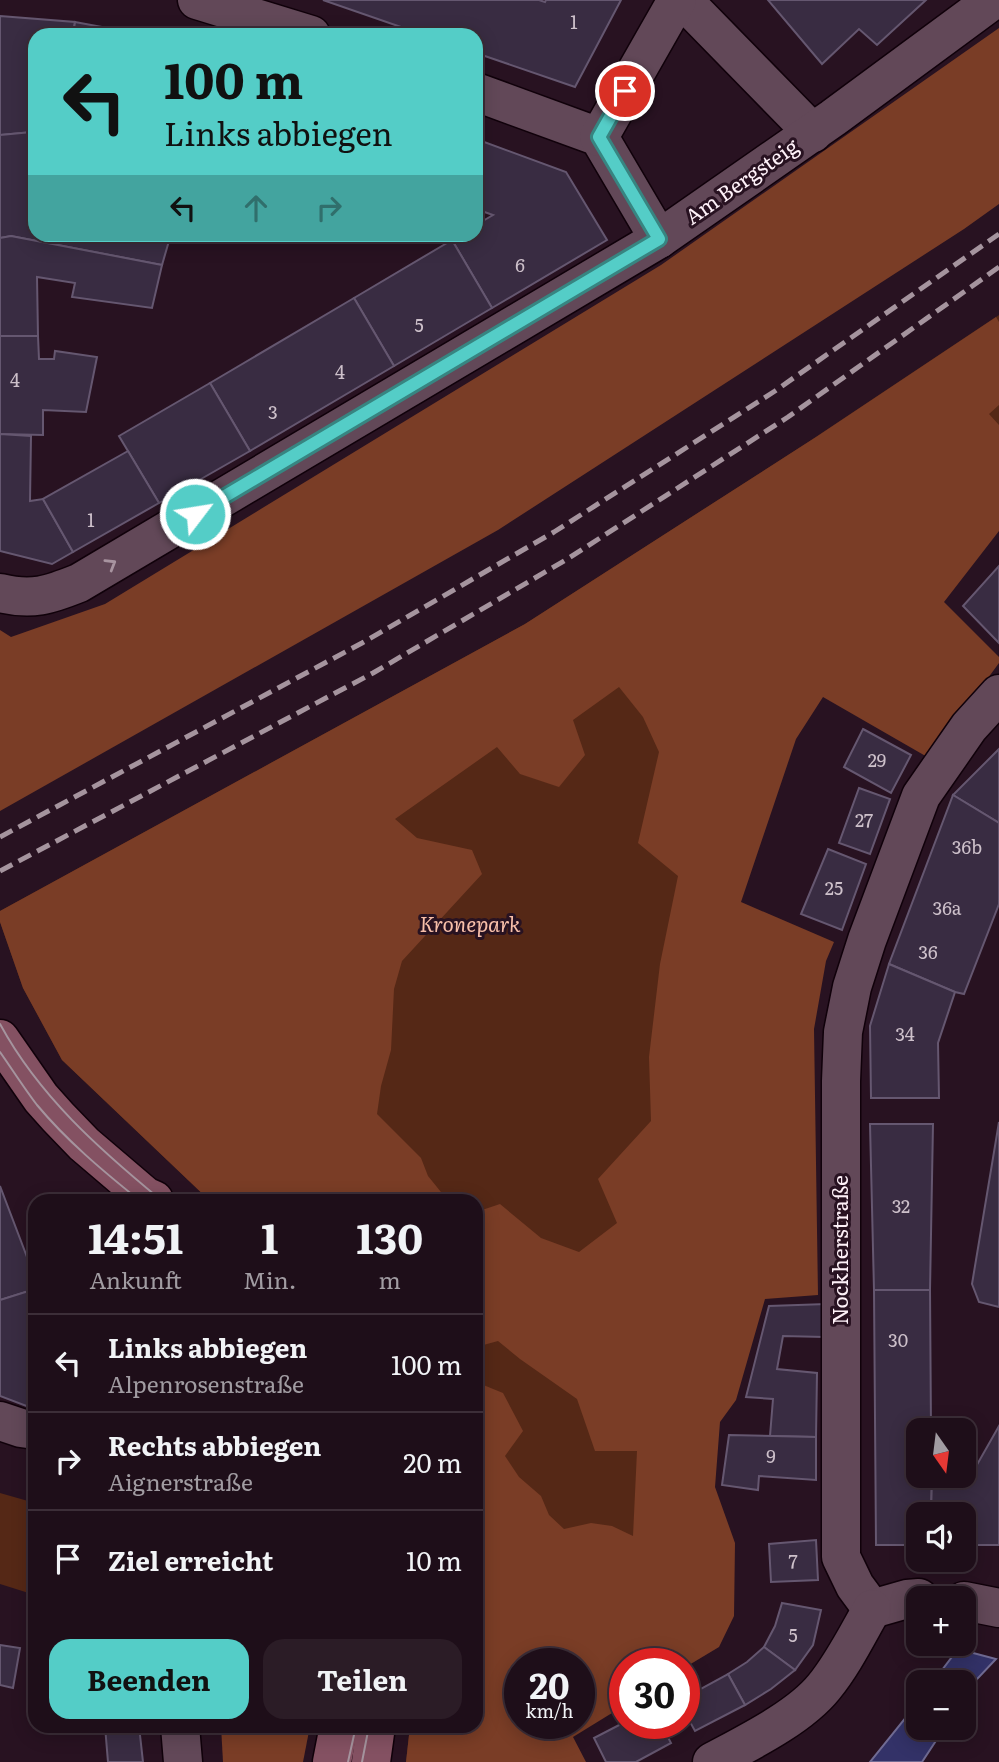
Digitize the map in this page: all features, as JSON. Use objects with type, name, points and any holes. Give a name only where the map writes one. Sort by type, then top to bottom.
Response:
[{"type":"main road","points":[[0,1039],[41,1098],[58,1117],[90,1150],[141,1194]]},
{"type":"main road","points":[[332,1762],[338,1733]]},
{"type":"main road","points":[[371,1762],[375,1733]]},
{"type":"street","points":[[197,0],[288,28]]},
{"type":"street","points":[[599,137],[677,0]]},
{"type":"street","points":[[683,0],[813,132]]},
{"type":"street","name":"Am Bergsteig","points":[[0,593],[18,597],[51,595],[79,583],[659,239],[813,132],[993,0]]},
{"type":"street","points":[[483,95],[599,137],[659,239]]},
{"type":"street","name":"Nockherstraße","points":[[872,1609],[855,1586],[841,1557],[843,1032],[852,987],[867,940],[921,796],[969,727],[999,694]]},
{"type":"street","points":[[0,1421],[28,1429]]},
{"type":"street","points":[[712,1762],[776,1726],[811,1701],[824,1687],[872,1609],[906,1599]]},
{"type":"street","points":[[976,1603],[999,1608]]},
{"type":"street","points":[[181,1733],[183,1762]]},
{"type":"green space","name":"Kronepark","points":[[999,315],[999,427],[770,684],[655,1206],[636,1616],[595,1651],[595,1648],[504,1648],[504,1729],[406,1762],[409,1733],[483,1733],[483,1194],[203,1194],[62,1060],[23,988],[0,922],[0,911],[525,624],[816,437]]},
{"type":"green space","points":[[0,1493],[28,1501],[28,1593],[0,1584]]},
{"type":"shaded area","points":[[999,28],[999,204],[498,530],[0,811],[0,630],[11,637],[105,604],[661,265]]},
{"type":"shaded area","points":[[996,317],[999,322],[999,405],[989,414],[999,425],[999,531],[944,602],[999,657],[999,663],[929,758],[823,697],[796,739],[741,902],[834,942],[826,961],[814,1029],[818,1295],[765,1299],[736,1400],[720,1422],[715,1487],[735,1543],[734,1616],[719,1647],[700,1658],[700,1648],[609,1648],[609,1715],[595,1723],[595,1648],[504,1648],[504,1739],[574,1739],[586,1762],[406,1762],[409,1733],[483,1733],[483,1385],[503,1393],[523,1431],[505,1456],[519,1477],[541,1496],[549,1515],[564,1529],[591,1523],[612,1526],[633,1536],[637,1451],[595,1451],[577,1399],[498,1341],[483,1345],[483,1210],[500,1204],[541,1238],[579,1252],[617,1223],[598,1179],[651,1121],[649,1057],[660,964],[678,876],[638,843],[659,752],[643,717],[619,687],[573,720],[585,755],[559,787],[520,774],[497,747],[395,819],[417,838],[472,850],[482,874],[402,961],[394,989],[391,1050],[377,1114],[421,1158],[428,1176],[443,1194],[203,1194],[62,1060],[23,988],[0,922],[0,911],[525,624],[816,437]]},
{"type":"shaded area","points":[[976,1654],[996,1659],[976,1681],[976,1670],[942,1670],[953,1656],[976,1656]]},
{"type":"shaded area","points":[[906,1717],[906,1740],[936,1740],[922,1762],[870,1762]]},
{"type":"shaded area","points":[[221,1733],[309,1733],[303,1762],[223,1762]]},
{"type":"building","points":[[323,0],[621,0],[575,87],[483,55],[483,28],[404,28]]},
{"type":"building","points":[[768,0],[926,0],[877,45],[859,29],[822,64]]},
{"type":"building","points":[[0,16],[75,22],[74,28],[28,28],[28,132],[0,135]]},
{"type":"building","points":[[75,22],[107,28],[74,28]]},
{"type":"building","points":[[28,132],[28,239],[11,236],[0,238],[0,135]]},
{"type":"building","points":[[483,142],[566,172],[607,240],[492,308],[453,242],[483,242],[483,221],[493,215],[483,211]]},
{"type":"building","points":[[11,236],[28,239],[28,242],[42,242],[162,265],[152,308],[72,297],[75,283],[37,277],[38,336],[0,336],[0,238]]},
{"type":"building","points":[[42,242],[169,242],[162,265]]},
{"type":"building","points":[[449,242],[453,242],[492,308],[394,366],[354,298]]},
{"type":"building","points":[[354,298],[394,366],[250,451],[210,383]]},
{"type":"building","points":[[0,336],[38,336],[39,359],[54,359],[55,351],[97,357],[86,412],[43,410],[43,435],[0,434]]},
{"type":"building","points":[[210,383],[250,451],[159,503],[119,436]]},
{"type":"building","points":[[0,434],[31,436],[30,501],[43,499],[73,552],[52,564],[0,551]]},
{"type":"building","points":[[128,451],[159,503],[73,552],[43,499]]},
{"type":"building","points":[[999,566],[999,643],[963,606]]},
{"type":"building","points":[[863,729],[911,755],[891,793],[844,767]]},
{"type":"building","points":[[999,749],[999,823],[953,795]]},
{"type":"building","points":[[859,788],[890,799],[870,854],[839,843]]},
{"type":"building","points":[[953,795],[999,823],[999,904],[964,994],[889,964]]},
{"type":"building","points":[[828,849],[866,864],[842,930],[801,914]]},
{"type":"building","points":[[889,964],[955,992],[938,1043],[939,1098],[871,1098],[870,1026]]},
{"type":"building","points":[[999,1122],[999,1307],[979,1302],[972,1284]]},
{"type":"building","points":[[870,1124],[933,1124],[930,1290],[874,1290]]},
{"type":"building","points":[[0,1186],[28,1260],[28,1291],[0,1300]]},
{"type":"building","points":[[874,1290],[930,1290],[931,1418],[906,1418],[906,1488],[932,1488],[931,1502],[906,1502],[906,1545],[876,1545]]},
{"type":"building","points":[[28,1291],[28,1407],[0,1396],[0,1300]]},
{"type":"building","points":[[826,1304],[824,1337],[783,1336],[777,1369],[817,1373],[816,1437],[770,1436],[773,1399],[746,1397],[769,1306]]},
{"type":"building","points":[[999,1426],[999,1545],[976,1545],[976,1502],[931,1502],[932,1488],[976,1488],[976,1466]]},
{"type":"building","points":[[729,1435],[816,1437],[816,1480],[759,1476],[758,1490],[722,1485]]},
{"type":"building","points":[[816,1540],[818,1580],[771,1582],[769,1544]]},
{"type":"building","points":[[782,1603],[821,1610],[813,1645],[795,1670],[764,1647],[775,1626]]},
{"type":"building","points":[[0,1645],[20,1648],[13,1688],[0,1685]]},
{"type":"building","points":[[764,1647],[795,1670],[745,1705],[728,1674]]},
{"type":"building","points":[[728,1674],[745,1705],[700,1728],[700,1689]]},
{"type":"building","points":[[609,1730],[609,1739],[669,1739],[671,1743],[636,1762],[606,1762],[595,1737]]},
{"type":"building","points":[[106,1733],[140,1733],[143,1762],[108,1762]]},
{"type":"tram line","points":[[0,1024],[33,1075],[52,1098],[93,1141],[154,1194]]},
{"type":"tram line","points":[[0,1052],[32,1099],[61,1131],[132,1194]]},
{"type":"tram line","points":[[348,1762],[354,1733]]},
{"type":"tram line","points":[[362,1762],[368,1733]]},
{"type":"railway","points":[[0,837],[362,643],[554,532],[775,391],[999,234]]},
{"type":"railway","points":[[0,871],[373,673],[569,558],[788,417],[999,267]]},
{"type":"route","points":[[195,514],[659,239],[599,137],[625,91]]}]
